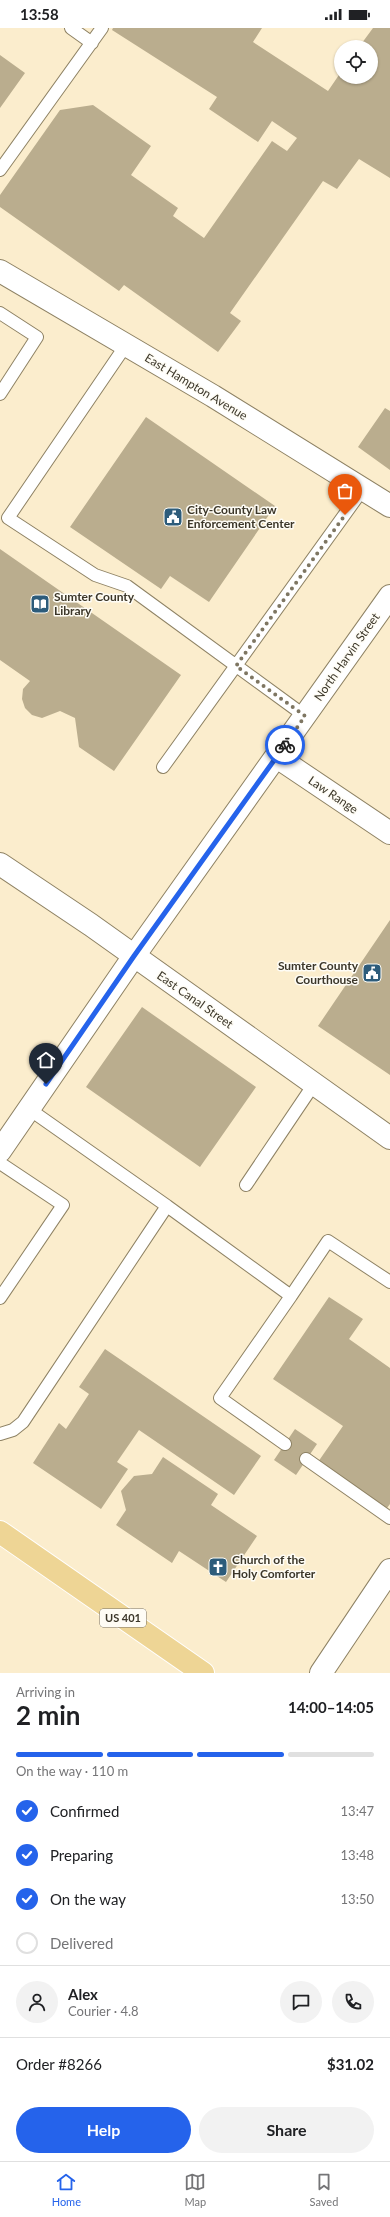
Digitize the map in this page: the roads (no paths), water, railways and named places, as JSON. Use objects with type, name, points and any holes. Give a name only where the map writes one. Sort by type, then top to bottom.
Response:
[{"type":"main road","name":"US 401","points":[[0,1532],[203,1673]]},
{"type":"street","name":"East Hampton Avenue","points":[[0,271],[213,396],[390,506]]},
{"type":"street","name":"North Harvin Street","points":[[0,1151],[134,956],[277,757],[390,596]]},
{"type":"street","name":"Law Range","points":[[277,757],[390,833]]},
{"type":"street","name":"East Canal Street","points":[[0,864],[134,956],[390,1138]]},
{"type":"street","points":[[321,1673],[390,1570]]},
{"type":"lane","points":[[71,28],[92,43]]},
{"type":"lane","points":[[0,170],[102,28]]},
{"type":"lane","points":[[0,313],[37,337],[0,394]]},
{"type":"lane","points":[[126,345],[4,516],[95,575],[126,586],[305,716]]},
{"type":"lane","points":[[163,767],[363,490]]},
{"type":"lane","points":[[246,1185],[314,1084]]},
{"type":"lane","points":[[29,1109],[167,1206],[291,1296]]},
{"type":"lane","points":[[0,1163],[63,1205],[0,1298]]},
{"type":"lane","points":[[0,1434],[13,1430],[23,1422],[167,1206]]},
{"type":"lane","points":[[285,1444],[220,1398],[328,1241],[390,1282]]},
{"type":"lane","points":[[306,1459],[390,1518]]},
{"type":"place","name":"City-County Law Enforcement Center","points":[[173,517]]},
{"type":"place","name":"Sumter County Library","points":[[40,604]]},
{"type":"place","name":"Sumter County Courthouse","points":[[372,973]]},
{"type":"place","name":"Church of the Holy Comforter","points":[[218,1567]]}]
